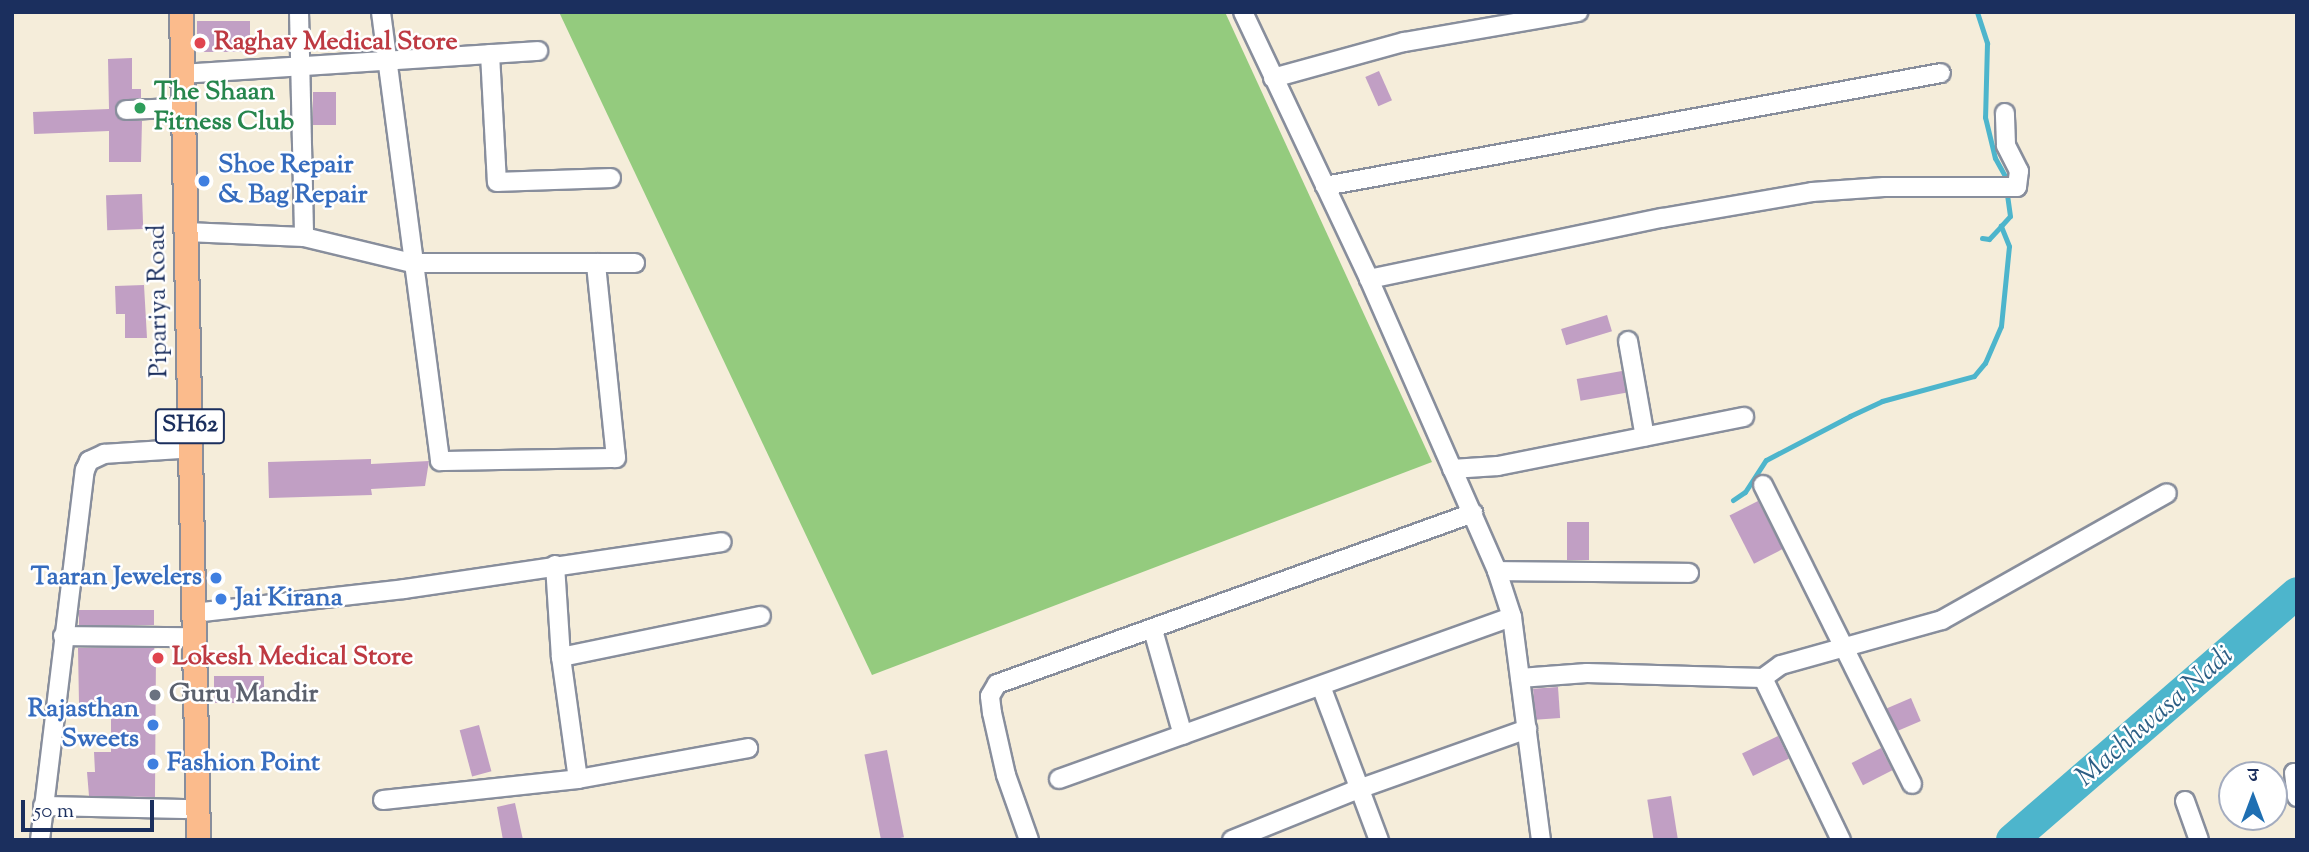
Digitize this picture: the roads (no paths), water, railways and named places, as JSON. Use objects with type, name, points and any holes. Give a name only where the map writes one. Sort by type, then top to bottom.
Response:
[{"type":"main road","name":"Pipariya Road","points":[[171,12],[187,840]]},
{"type":"main road","name":"Pipariya Road","points":[[181,12],[198,840]]},
{"type":"street","points":[[299,12],[304,237]]},
{"type":"street","points":[[381,12],[437,457],[442,462],[616,458],[596,263]]},
{"type":"street","points":[[1243,12],[1369,279],[1497,571],[1512,617],[1527,729],[1536,838]]},
{"type":"street","points":[[1272,78],[1404,42],[1578,12]]},
{"type":"street","points":[[182,74],[538,51]]},
{"type":"street","points":[[490,54],[497,182],[611,178]]},
{"type":"street","points":[[1325,186],[1941,73]]},
{"type":"street","points":[[126,110],[173,108]]},
{"type":"street","points":[[1369,279],[1662,218],[1812,192],[1884,187],[2017,187],[2019,171],[2006,145],[2005,113]]},
{"type":"street","points":[[186,232],[304,237],[412,263],[635,263]]},
{"type":"street","points":[[1628,341],[1645,436]]},
{"type":"street","points":[[1452,469],[1498,466],[1744,417]]},
{"type":"street","points":[[40,840],[83,480],[89,461],[104,454],[179,449]]},
{"type":"street","points":[[1763,485],[1912,784]]},
{"type":"street","points":[[1520,678],[1587,673],[1763,678],[1781,664],[1842,645],[1942,620],[2166,493]]},
{"type":"street","points":[[1029,840],[1006,775],[992,713],[992,689],[997,684],[1473,513]]},
{"type":"street","points":[[194,613],[404,589],[722,542]]},
{"type":"street","points":[[555,565],[561,657],[578,779]]},
{"type":"street","points":[[1497,571],[1689,573]]},
{"type":"street","points":[[561,657],[761,616]]},
{"type":"street","points":[[1059,779],[1512,617]]},
{"type":"street","points":[[1153,630],[1183,735]]},
{"type":"street","points":[[63,636],[183,637]]},
{"type":"street","points":[[1763,678],[1840,840]]},
{"type":"street","points":[[1321,686],[1379,840]]},
{"type":"street","points":[[1237,839],[1360,789],[1527,729]]},
{"type":"street","points":[[383,800],[578,779],[748,748]]},
{"type":"street","points":[[2294,773],[2297,797]]},
{"type":"street","points":[[2185,801],[2199,840]]},
{"type":"street","points":[[43,806],[186,809]]},
{"type":"waterway","points":[[1977,12],[1987,43],[1985,117],[1995,158],[2005,176]]},
{"type":"waterway","points":[[1733,500],[1745,492],[1766,460],[1850,416],[1882,401],[1974,376],[1985,363],[2001,326],[2009,246],[2001,226],[2010,216],[2007,195]]},
{"type":"waterway","points":[[1982,238],[1989,239],[2001,226]]},
{"type":"waterway","name":"Machhwasa Nadi","points":[[2012,840],[2297,593]]},
{"type":"place","name":"Raghav Medical Store","points":[[200,43]]},
{"type":"place","name":"The Shaan Fitness Club","points":[[140,108]]},
{"type":"place","name":"Shoe Repair & Bag Repair","points":[[204,181]]},
{"type":"place","name":"Taaran Jewelers","points":[[216,578]]},
{"type":"place","name":"Jai Kirana","points":[[221,599]]},
{"type":"place","name":"Lokesh Medical Store","points":[[158,658]]},
{"type":"place","name":"Guru Mandir","points":[[155,695]]},
{"type":"place","name":"Rajasthan Sweets","points":[[153,725]]},
{"type":"place","name":"Fashion Point","points":[[153,764]]}]
